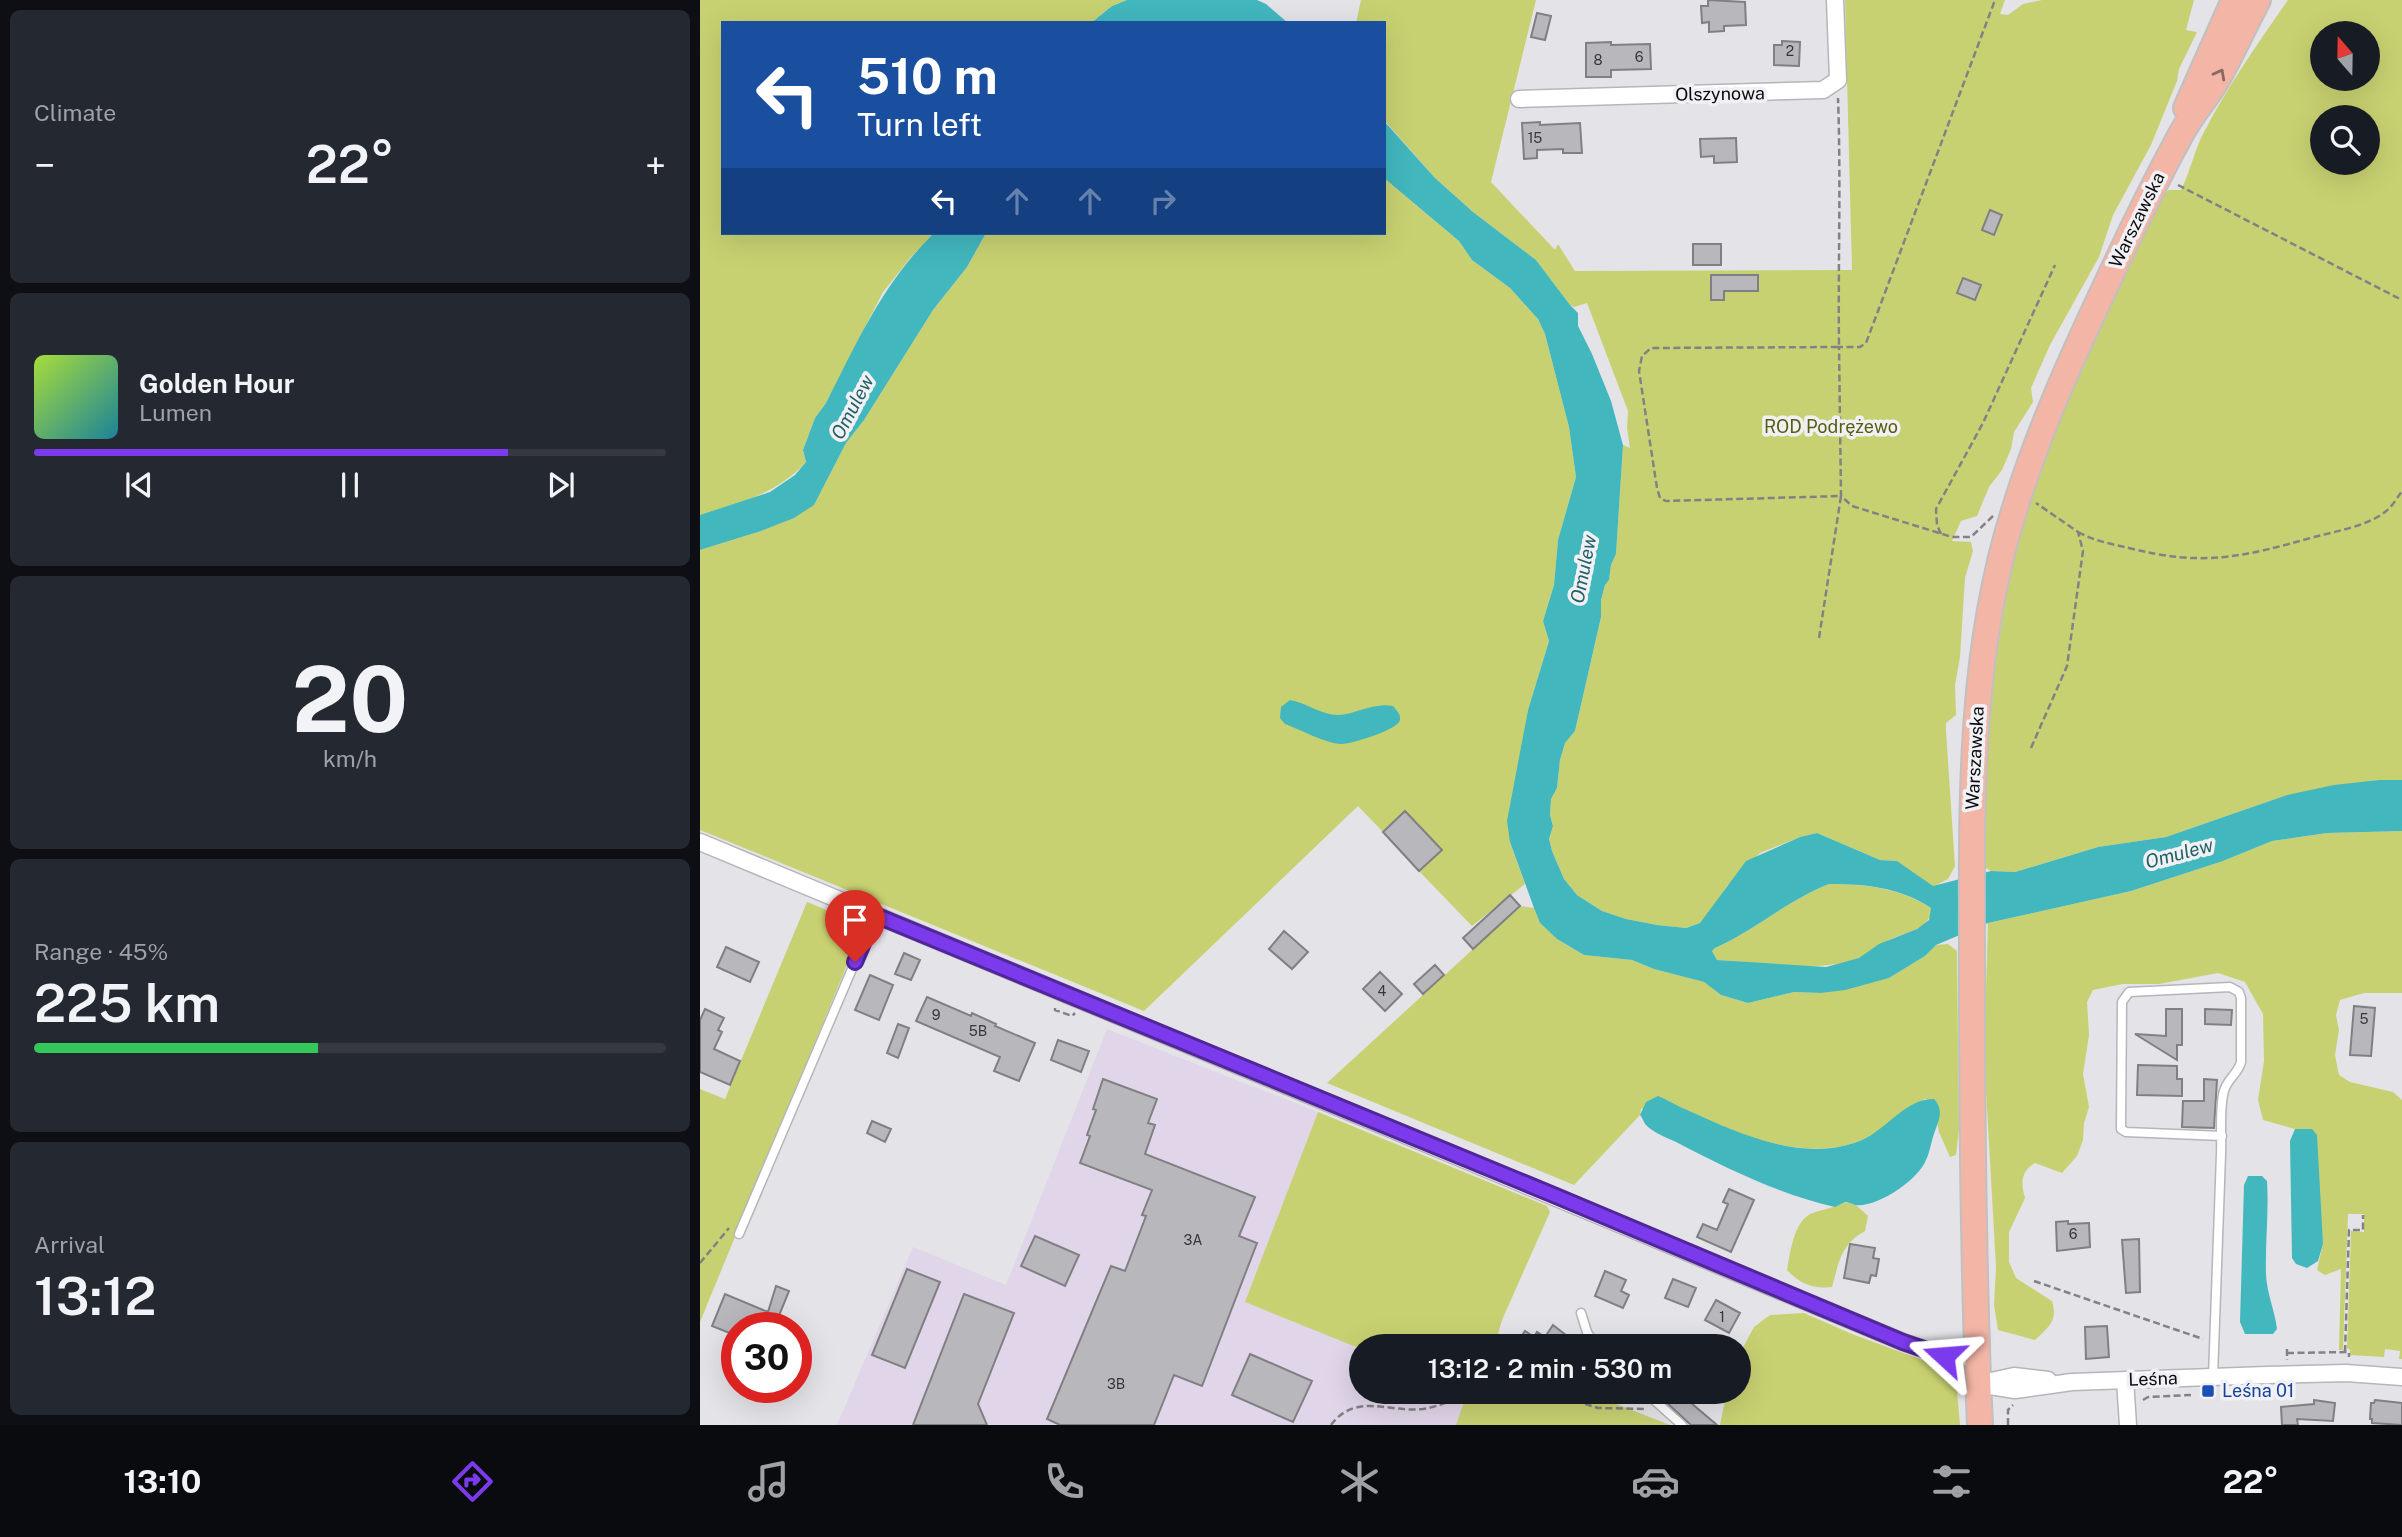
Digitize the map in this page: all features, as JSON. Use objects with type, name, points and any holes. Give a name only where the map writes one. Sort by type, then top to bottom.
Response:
[{"type":"main road","name":"Warszawska","points":[[2182,131],[2186,103],[2234,0]]},
{"type":"main road","name":"Warszawska","points":[[1980,1425],[1972,954],[1973,760],[1980,675],[1993,596],[2013,514],[2066,372],[2159,175],[2182,131],[2216,82],[2258,0]]},
{"type":"street","points":[[1835,0],[1838,80]]},
{"type":"street","name":"Olszynowa","points":[[1519,99],[1811,92],[1823,90],[1838,80]]},
{"type":"street","points":[[700,842],[1903,1342],[1944,1356],[1977,1357]]},
{"type":"street","name":"Leśna","points":[[1978,1384],[2015,1390],[2072,1382],[2213,1377],[2347,1373],[2402,1377]]},
{"type":"street","points":[[2125,1380],[2128,1425]]},
{"type":"lane","points":[[739,1234],[875,915]]},
{"type":"lane","points":[[2213,1377],[2222,1136],[2223,1092],[2238,1072],[2241,1062],[2241,998],[2239,992],[2230,987],[2129,992],[2122,1002],[2121,1129],[2126,1132],[2222,1136]]},
{"type":"lane","points":[[1581,1313],[1590,1334]]},
{"type":"lane","points":[[1659,1404],[1682,1425]]},
{"type":"path","points":[[1995,0],[1866,343],[1860,347],[1651,348],[1642,356],[1639,371],[1657,488],[1660,498],[1666,501],[1841,496],[1852,506],[1961,538],[1971,537],[1993,516],[2001,513],[2013,514]]},
{"type":"path","points":[[1818,638],[1841,496],[1838,258],[1841,190],[1838,80]]},
{"type":"path","points":[[2159,175],[2402,300]]},
{"type":"path","points":[[1941,534],[1937,525],[1936,509],[1983,423],[2055,265]]},
{"type":"path","points":[[2021,490],[2078,532],[2102,542],[2151,554],[2196,559],[2259,553],[2364,522],[2388,510],[2402,491]]},
{"type":"path","points":[[2031,748],[2067,666],[2083,551],[2078,532]]},
{"type":"path","points":[[2346,1352],[2349,1230],[2363,1230],[2363,1215]]},
{"type":"path","points":[[700,1263],[722,1234],[746,1218]]},
{"type":"path","points":[[2034,1281],[2214,1342]]},
{"type":"path","points":[[2287,1353],[2349,1352],[2349,1357]]},
{"type":"path","points":[[2008,1425],[2008,1410],[2017,1402]]},
{"type":"path","points":[[1331,1425],[1342,1412],[1357,1406],[1423,1409],[1443,1404]]},
{"type":"path","points":[[1586,1404],[1620,1410],[1663,1408]]},
{"type":"shaded area","points":[[1107,1029],[1318,1112],[1246,1302],[1349,1344],[1349,1404],[1463,1404],[1456,1425],[837,1425],[913,1247],[1006,1285]]},
{"type":"green space","points":[[700,0],[1127,0],[1112,6],[1093,21],[721,21],[721,235],[932,235],[883,292],[826,403],[815,418],[803,450],[806,462],[771,489],[745,501],[700,515]]},
{"type":"green space","name":"ROD Podrężewo","points":[[1361,0],[1536,0],[1491,182],[1555,250],[1558,244],[1575,271],[1852,270],[1845,0],[2005,0],[2000,14],[2008,15],[2023,4],[2042,0],[2194,0],[2186,30],[2197,32],[2179,69],[2177,81],[2151,145],[2113,215],[2099,257],[2050,345],[2031,388],[2033,402],[2014,432],[2011,449],[2002,470],[1989,487],[1977,516],[1961,521],[1952,541],[1971,542],[1973,551],[1965,578],[1960,657],[1955,685],[1956,715],[1946,723],[1955,866],[1948,879],[1933,887],[1897,861],[1880,860],[1817,833],[1760,853],[1727,886],[1700,923],[1686,928],[1626,919],[1602,911],[1577,895],[1564,879],[1549,839],[1553,826],[1550,815],[1551,799],[1557,788],[1565,743],[1575,731],[1601,617],[1601,600],[1616,554],[1623,445],[1630,448],[1628,411],[1587,303],[1574,307],[1570,305],[1536,260],[1473,212],[1435,178],[1386,122],[1386,21],[1356,21]]},
{"type":"green space","points":[[2288,0],[2402,0],[2402,780],[2379,780],[2287,795],[2166,837],[2098,847],[2015,872],[1991,871],[1983,866],[1984,814],[1996,659],[2014,557],[2027,507],[2043,457],[2084,357],[2161,195],[2169,190],[2181,190],[2212,117]]},
{"type":"green space","points":[[1386,180],[1459,241],[1472,260],[1510,288],[1538,319],[1545,334],[1569,427],[1576,477],[1558,540],[1554,585],[1543,621],[1549,641],[1528,710],[1510,842],[1525,884],[1472,926],[1419,871],[1442,849],[1405,811],[1383,832],[1358,806],[1144,1011],[700,830],[700,550],[761,531],[814,505],[846,443],[864,420],[933,310],[967,267],[985,235],[1386,235]]},
{"type":"green space","points":[[2402,831],[2402,993],[2364,993],[2340,1000],[2336,1015],[2339,1030],[2335,1055],[2339,1075],[2350,1082],[2393,1092],[2402,1100],[2402,1359],[2399,1359],[2400,1351],[2385,1349],[2384,1357],[2350,1355],[2350,1349],[2347,1349],[2351,1231],[2364,1232],[2364,1214],[2348,1214],[2343,1350],[2339,1350],[2341,1269],[2325,1275],[2317,1270],[2323,1244],[2312,1129],[2295,1129],[2263,1120],[2258,1100],[2264,1061],[2263,1014],[2245,982],[2218,973],[2159,984],[2123,984],[2093,990],[2087,1002],[2089,1035],[2083,1074],[2089,1107],[2083,1140],[2077,1156],[2062,1173],[2035,1163],[2027,1170],[2022,1183],[2025,1198],[2009,1232],[2009,1262],[2016,1278],[2052,1301],[2053,1319],[2035,1340],[1998,1330],[1994,1305],[1996,1267],[1984,1055],[1988,923],[2131,891],[2223,861],[2272,841],[2327,833]]},
{"type":"green space","points":[[1829,884],[1869,886],[1894,892],[1931,908],[1930,915],[1918,928],[1888,940],[1861,957],[1839,963],[1787,966],[1717,960],[1712,951],[1715,948]]},
{"type":"green space","points":[[807,902],[851,920],[858,938],[700,1322],[700,1089],[725,1099]]},
{"type":"green space","points":[[1520,906],[1534,908],[1540,923],[1557,939],[1584,955],[1632,960],[1654,969],[1704,982],[1721,995],[1748,1003],[1794,992],[1821,993],[1889,978],[1925,956],[1936,945],[1948,944],[1957,951],[1959,1129],[1956,1155],[1950,1157],[1939,1132],[1933,1099],[1925,1099],[1866,1138],[1842,1146],[1816,1149],[1763,1141],[1710,1122],[1664,1099],[1641,1109],[1640,1115],[1574,1185],[1327,1083]]},
{"type":"green space","points":[[1318,1112],[1547,1206],[1550,1212],[1498,1334],[1349,1334],[1349,1344],[1245,1302]]},
{"type":"green space","points":[[1845,1202],[1856,1205],[1868,1216],[1865,1231],[1846,1248],[1832,1287],[1813,1286],[1802,1282],[1787,1270],[1798,1227],[1810,1214]]},
{"type":"green space","points":[[1804,1313],[1944,1368],[1956,1379],[1960,1425],[1720,1425],[1724,1404],[1751,1404],[1750,1334],[1754,1327],[1770,1315]]},
{"type":"green space","points":[[1463,1404],[1616,1404],[1670,1425],[1456,1425]]},
{"type":"water","points":[[1127,0],[1257,0],[1286,21],[1093,21],[1112,6]]},
{"type":"water","name":"Omulew","points":[[1386,123],[1435,178],[1473,212],[1536,260],[1578,313],[1578,326],[1611,401],[1623,445],[1616,554],[1601,600],[1601,617],[1575,731],[1565,743],[1560,760],[1557,788],[1551,799],[1550,815],[1553,826],[1549,839],[1564,879],[1577,895],[1602,911],[1657,925],[1686,928],[1700,923],[1746,861],[1800,837],[1817,833],[1880,860],[1897,861],[1933,886],[1991,871],[2015,872],[2098,847],[2166,837],[2287,795],[2334,785],[2402,780],[2402,831],[2327,833],[2272,841],[2223,861],[2131,891],[1988,923],[1936,945],[1925,956],[1889,978],[1845,990],[1794,992],[1748,1003],[1721,995],[1704,982],[1654,969],[1632,960],[1584,955],[1557,939],[1540,923],[1510,842],[1507,821],[1528,710],[1549,641],[1543,621],[1554,585],[1558,540],[1576,477],[1569,427],[1545,334],[1538,319],[1510,288],[1472,260],[1459,241],[1386,180]],"holes":[[[1829,884],[1868,886],[1894,891],[1919,901],[1931,908],[1929,920],[1917,929],[1879,944],[1859,958],[1826,967],[1717,960],[1712,951]]]},
{"type":"water","name":"Omulew","points":[[932,235],[985,235],[967,267],[933,310],[864,420],[846,443],[814,505],[794,518],[700,550],[700,515],[770,492],[795,475],[806,462],[803,450],[815,418],[826,403],[873,313],[916,252]]},
{"type":"water","points":[[1290,700],[1338,715],[1379,706],[1393,706],[1400,720],[1374,736],[1335,743],[1285,724],[1280,718],[1281,707]]},
{"type":"water","points":[[1658,1096],[1752,1137],[1798,1148],[1844,1146],[1866,1138],[1907,1108],[1925,1100],[1934,1099],[1940,1116],[1922,1168],[1906,1184],[1874,1202],[1855,1205],[1845,1202],[1835,1207],[1795,1196],[1755,1180],[1652,1130],[1640,1115],[1646,1102]]},
{"type":"water","points":[[2295,1129],[2312,1129],[2317,1135],[2323,1244],[2318,1261],[2307,1268],[2296,1264],[2292,1258],[2290,1141]]},
{"type":"water","points":[[2248,1176],[2262,1176],[2267,1181],[2266,1275],[2277,1329],[2273,1334],[2245,1334],[2240,1322],[2244,1185]]},
{"type":"building","points":[[1708,0],[1745,2],[1746,25],[1724,26],[1724,31],[1709,32],[1709,22],[1702,23],[1701,6],[1708,6]]},
{"type":"building","points":[[1537,13],[1551,16],[1545,40],[1531,37]]},
{"type":"building","points":[[1782,41],[1800,42],[1799,66],[1774,65],[1774,45],[1782,45]]},
{"type":"building","points":[[1611,42],[1611,45],[1650,44],[1651,69],[1611,70],[1611,77],[1586,77],[1586,43]]},
{"type":"building","points":[[1540,122],[1540,125],[1580,123],[1582,153],[1563,153],[1563,149],[1537,150],[1537,158],[1524,159],[1522,123]]},
{"type":"building","points":[[1736,138],[1737,162],[1714,163],[1714,156],[1701,157],[1700,139]]},
{"type":"building","points":[[1990,210],[2002,215],[1994,235],[1982,230]]},
{"type":"building","points":[[1693,244],[1721,244],[1721,265],[1693,265]]},
{"type":"building","points":[[1711,275],[1758,275],[1758,291],[1724,291],[1724,300],[1711,300]]},
{"type":"building","points":[[1963,278],[1981,285],[1975,300],[1957,293]]},
{"type":"building","points":[[1405,811],[1442,850],[1419,871],[1383,832]]},
{"type":"building","points":[[1510,895],[1520,906],[1473,949],[1463,938]]},
{"type":"building","points":[[1284,931],[1308,952],[1292,969],[1269,949]]},
{"type":"building","points":[[726,947],[759,962],[750,982],[717,967]]},
{"type":"building","points":[[904,953],[920,960],[911,980],[895,974]]},
{"type":"building","points":[[1435,965],[1444,975],[1423,994],[1414,984]]},
{"type":"building","points":[[1380,972],[1402,994],[1385,1011],[1363,989]]},
{"type":"building","points":[[870,975],[893,985],[879,1020],[855,1010]]},
{"type":"building","points":[[927,997],[971,1016],[972,1013],[1035,1043],[1019,1081],[994,1071],[1000,1057],[916,1021]]},
{"type":"building","points":[[2354,1006],[2375,1008],[2371,1056],[2350,1055]]},
{"type":"building","points":[[705,1009],[724,1018],[718,1030],[722,1032],[714,1049],[740,1061],[730,1085],[700,1072],[700,1020]]},
{"type":"building","points":[[2166,1009],[2182,1009],[2182,1045],[2177,1045],[2177,1060],[2135,1034],[2166,1036]]},
{"type":"building","points":[[2205,1009],[2232,1010],[2231,1025],[2205,1024]]},
{"type":"building","points":[[898,1024],[909,1028],[898,1058],[887,1053]]},
{"type":"building","points":[[1058,1040],[1089,1051],[1081,1072],[1051,1060]]},
{"type":"building","points":[[2138,1065],[2177,1066],[2177,1079],[2182,1079],[2182,1096],[2137,1095]]},
{"type":"building","points":[[1103,1079],[1157,1099],[1148,1123],[1155,1125],[1145,1154],[1255,1197],[1239,1236],[1257,1243],[1202,1386],[1174,1375],[1154,1425],[1060,1425],[1047,1419],[1111,1266],[1125,1271],[1146,1216],[1142,1215],[1152,1190],[1080,1163],[1090,1136],[1087,1135]]},
{"type":"building","points":[[2204,1079],[2217,1080],[2214,1128],[2182,1127],[2183,1101],[2204,1101]]},
{"type":"building","points":[[872,1121],[891,1129],[885,1142],[867,1133]]},
{"type":"building","points":[[1729,1189],[1754,1200],[1731,1252],[1697,1237],[1703,1224],[1717,1230],[1728,1204],[1723,1202]]},
{"type":"building","points":[[2068,1221],[2068,1224],[2089,1223],[2090,1247],[2057,1251],[2056,1222]]},
{"type":"building","points":[[1035,1236],[1079,1255],[1065,1286],[1021,1266]]},
{"type":"building","points":[[2139,1239],[2140,1292],[2126,1293],[2122,1240]]},
{"type":"building","points":[[1850,1244],[1875,1248],[1873,1258],[1879,1259],[1876,1276],[1871,1275],[1869,1283],[1844,1278]]},
{"type":"building","points":[[907,1269],[940,1282],[905,1368],[872,1355]]},
{"type":"building","points":[[1605,1271],[1626,1280],[1621,1291],[1629,1295],[1623,1308],[1595,1296]]},
{"type":"building","points":[[1673,1279],[1696,1288],[1688,1307],[1665,1298]]},
{"type":"building","points":[[776,1286],[789,1291],[780,1312],[768,1312]]},
{"type":"building","points":[[725,1294],[768,1312],[721,1312],[721,1330],[712,1326]]},
{"type":"building","points":[[964,1294],[1014,1313],[978,1404],[987,1425],[913,1425]]},
{"type":"building","points":[[1716,1300],[1740,1313],[1729,1333],[1705,1320]]},
{"type":"building","points":[[1553,1325],[1565,1334],[1547,1334]]},
{"type":"building","points":[[2107,1326],[2109,1357],[2086,1359],[2085,1327]]},
{"type":"building","points":[[1250,1354],[1312,1381],[1293,1422],[1232,1395]]},
{"type":"building","points":[[2314,1400],[2335,1403],[2333,1421],[2297,1419],[2298,1425],[2282,1425],[2281,1407],[2314,1404]]},
{"type":"building","points":[[2375,1400],[2402,1403],[2402,1425],[2372,1423],[2371,1403]]},
{"type":"building","points":[[1668,1404],[1692,1404],[1717,1425],[1691,1425]]},
{"type":"place","name":"Leśna 01","points":[[2208,1391]]},
{"type":"route","points":[[855,962],[875,915],[1903,1342],[1944,1356]]}]
